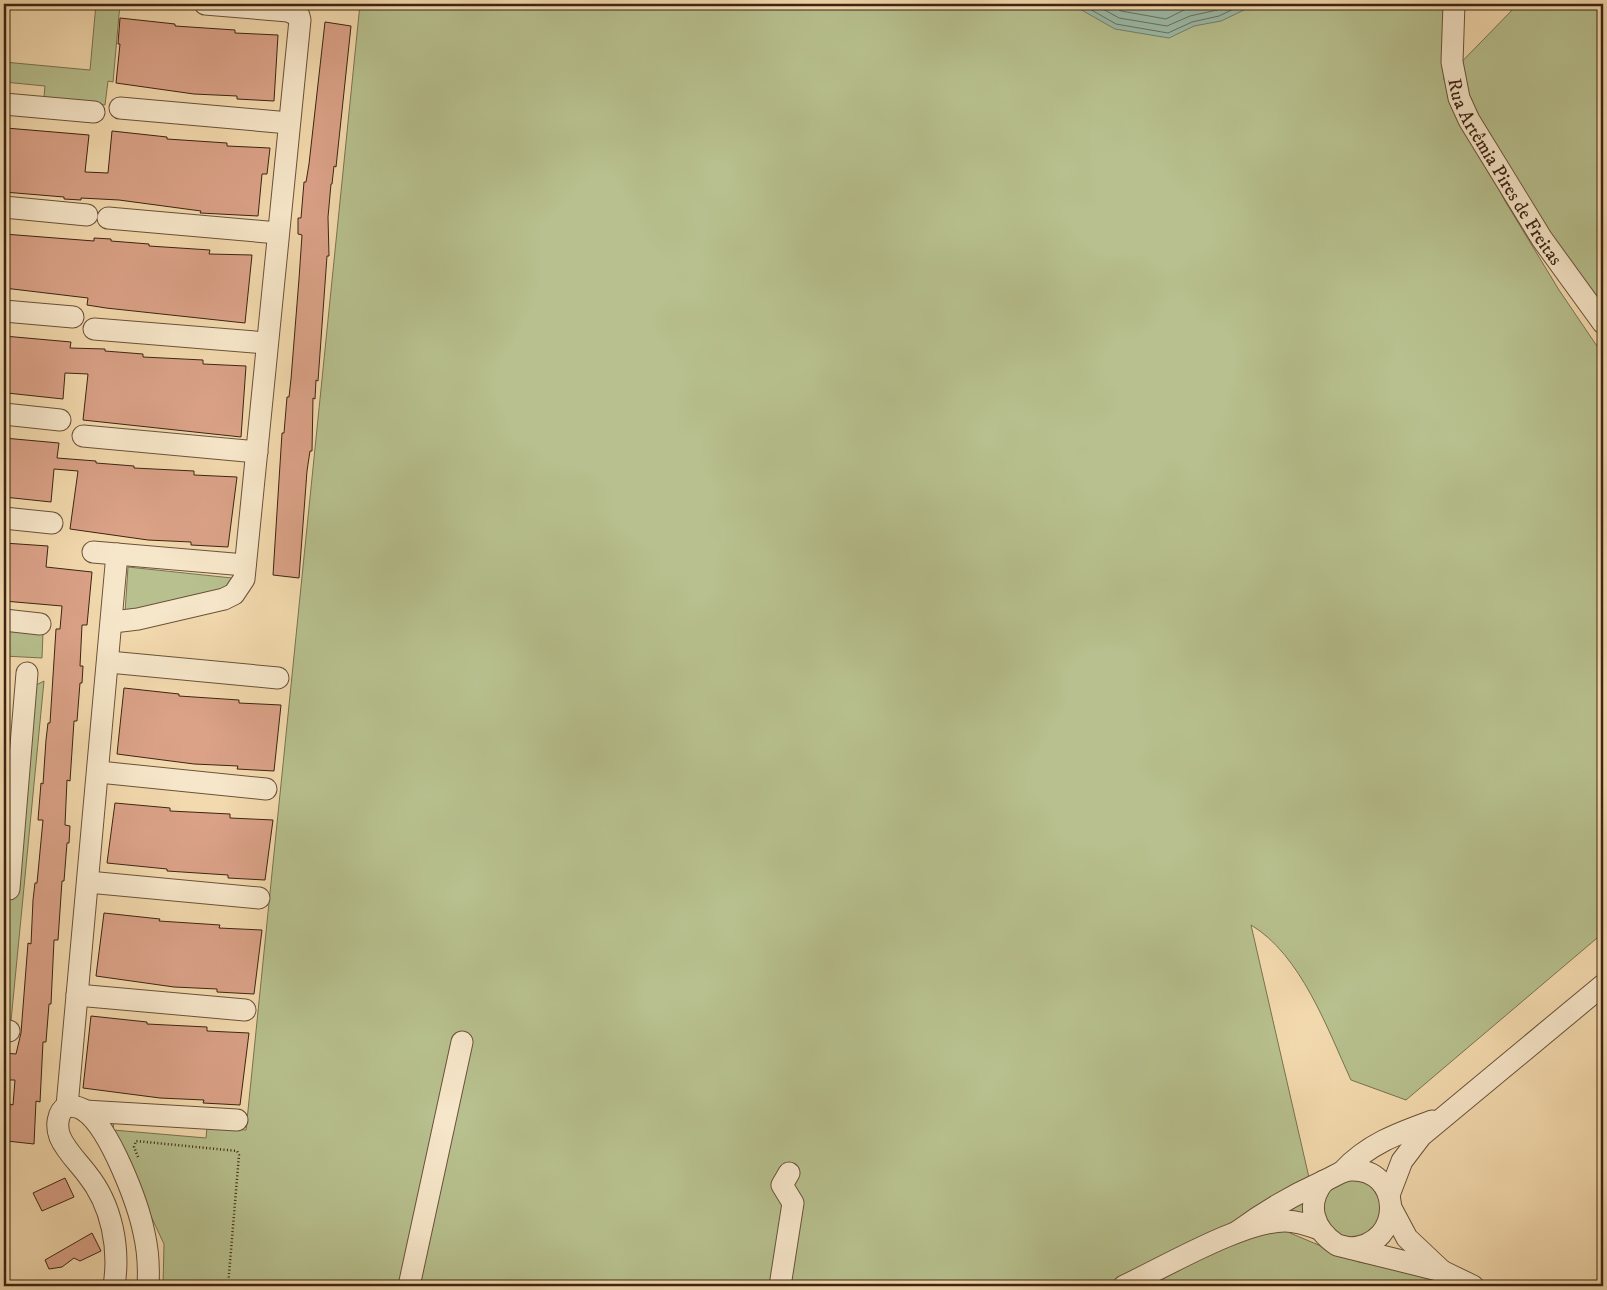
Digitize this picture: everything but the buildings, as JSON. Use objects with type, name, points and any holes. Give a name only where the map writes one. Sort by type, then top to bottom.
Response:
[{"type":"street","points":[[113,622],[138,619],[224,599],[234,594],[240,587],[245,565],[299,16],[288,11],[206,4]]},
{"type":"street","name":"Rua Artêmia Pires de Freitas","points":[[1454,4],[1452,62],[1459,98],[1469,120],[1542,239],[1603,323]]},
{"type":"street","points":[[4,104],[94,112]]},
{"type":"street","points":[[120,108],[289,123]]},
{"type":"street","points":[[4,207],[278,233]]},
{"type":"street","points":[[4,311],[73,317]]},
{"type":"street","points":[[94,329],[268,343]]},
{"type":"street","points":[[4,414],[60,420]]},
{"type":"street","points":[[83,436],[257,452]]},
{"type":"street","points":[[4,518],[52,523]]},
{"type":"street","points":[[93,552],[245,565]]},
{"type":"street","points":[[117,554],[113,622],[78,995],[76,1108],[103,1133],[140,1215],[148,1254],[148,1286]]},
{"type":"street","points":[[4,620],[40,624]]},
{"type":"street","points":[[109,662],[278,678]]},
{"type":"street","points":[[4,889],[9,890],[27,674]]},
{"type":"street","points":[[99,772],[266,789]]},
{"type":"street","points":[[88,882],[259,898]]},
{"type":"street","points":[[1350,1248],[1359,1247],[1376,1240],[1387,1226],[1390,1202],[1402,1161],[1421,1136],[1603,984]]},
{"type":"street","points":[[78,995],[245,1010]]},
{"type":"street","points":[[410,1286],[462,1042]]},
{"type":"street","points":[[114,1286],[117,1273],[115,1245],[110,1219],[96,1186],[59,1136],[58,1119],[76,1108],[237,1120]]},
{"type":"street","points":[[1237,1232],[1275,1206],[1343,1171],[1353,1160],[1376,1145],[1396,1134],[1440,1119]]},
{"type":"street","points":[[1343,1171],[1352,1170],[1371,1174],[1378,1180],[1407,1238],[1442,1271]]},
{"type":"street","points":[[780,1286],[793,1203],[782,1185],[789,1173]]},
{"type":"street","points":[[1324,1181],[1314,1200],[1313,1215],[1318,1229],[1325,1238],[1337,1245],[1442,1271],[1473,1286]]},
{"type":"street","points":[[1124,1286],[1237,1232],[1258,1225],[1285,1221],[1306,1224],[1318,1229]]},
{"type":"path","points":[[141,1166],[134,1147],[136,1141],[237,1151],[239,1154],[228,1286]]},
{"type":"green space","points":[[96,4],[120,4],[113,82],[108,81],[105,105],[44,97],[45,86],[4,82],[4,62],[90,70]]},
{"type":"green space","points":[[360,4],[1449,4],[1444,80],[1518,4],[1603,4],[1603,338],[1448,88],[1505,201],[1559,290],[1603,355],[1603,933],[1406,1100],[1351,1080],[1311,994],[1284,955],[1269,938],[1251,925],[1316,1208],[1320,1195],[1346,1176],[1373,1185],[1382,1201],[1377,1228],[1348,1243],[1319,1223],[1290,1233],[1359,1262],[1414,1272],[1444,1286],[163,1286],[164,1244],[106,1120],[114,1120],[113,1130],[206,1138],[207,1127],[246,1130]]},
{"type":"green space","points":[[128,567],[232,578],[229,587],[125,613]]},
{"type":"green space","points":[[4,629],[43,632],[42,658],[4,656]]},
{"type":"green space","points":[[44,681],[11,1021],[4,1020],[4,899],[34,686]]},
{"type":"water","points":[[1071,4],[1251,4],[1246,9],[1221,21],[1194,26],[1169,38],[1115,29]]}]
